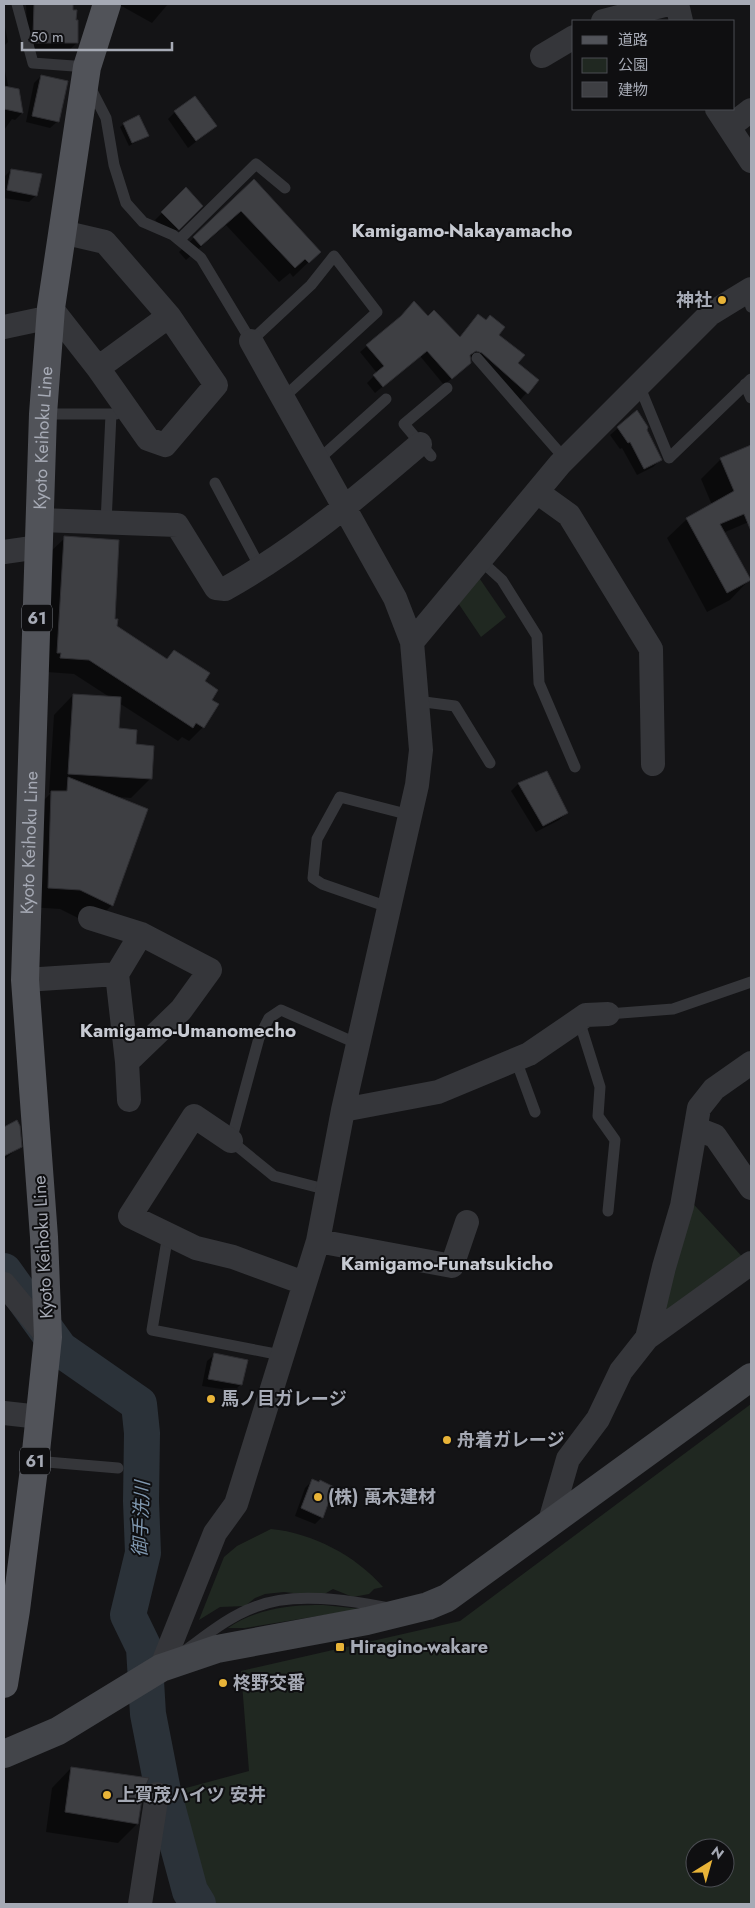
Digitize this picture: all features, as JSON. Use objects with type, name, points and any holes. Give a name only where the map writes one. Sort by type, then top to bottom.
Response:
[{"type":"main road","name":"Kyoto Keihoku Line","points":[[4,1684],[10,1609],[35,1462],[48,1337],[43,1227],[25,980],[43,414],[51,312],[86,72],[107,4]]},
{"type":"street","points":[[607,20],[669,4]]},
{"type":"street","points":[[676,4],[681,20]]},
{"type":"street","points":[[542,56],[572,42]]},
{"type":"street","points":[[751,110],[723,118],[751,161]]},
{"type":"street","points":[[4,327],[51,312],[98,368],[121,414],[148,439],[165,445],[216,385],[169,316],[105,242],[62,232]]},
{"type":"street","points":[[412,642],[565,459],[710,314],[749,296]]},
{"type":"street","points":[[98,368],[169,316]]},
{"type":"street","points":[[161,1668],[215,1534],[236,1504],[281,1354],[318,1241],[343,1110],[388,907],[418,785],[421,750],[412,642],[395,598],[251,341]]},
{"type":"street","points":[[40,520],[177,525],[216,588],[225,588],[261,569],[295,546],[426,450]]},
{"type":"street","points":[[537,492],[569,515],[651,649],[653,764]]},
{"type":"street","points":[[4,552],[39,547]]},
{"type":"street","points":[[90,918],[141,934],[210,970],[181,1010],[127,1062]]},
{"type":"street","points":[[129,1100],[127,1062],[117,974],[141,934]]},
{"type":"street","points":[[25,980],[117,974]]},
{"type":"street","points":[[343,1110],[438,1092],[529,1054],[586,1015],[608,1014]]},
{"type":"street","points":[[647,1338],[664,1267],[682,1206],[700,1108],[714,1089],[751,1063]]},
{"type":"street","points":[[231,1141],[194,1116],[130,1216],[196,1248],[233,1257],[304,1283]]},
{"type":"street","points":[[696,1129],[715,1136],[751,1188]]},
{"type":"street","points":[[318,1241],[452,1266],[468,1222]]},
{"type":"street","points":[[550,1521],[568,1459],[598,1419],[621,1371],[647,1338],[751,1263]]},
{"type":"street","points":[[5,1287],[48,1337]]},
{"type":"street","points":[[4,1754],[58,1731],[161,1668],[217,1649],[409,1612],[447,1598],[550,1521],[751,1377]]},
{"type":"street","points":[[4,1413],[40,1417]]},
{"type":"street","points":[[140,1904],[157,1794]]},
{"type":"lane","points":[[17,4],[33,63],[86,72],[106,118],[114,164],[126,203],[143,222],[172,234],[201,258],[251,341],[310,285],[334,256],[377,312],[283,398]]},
{"type":"lane","points":[[179,240],[256,164],[285,188]]},
{"type":"lane","points":[[477,358],[565,459]]},
{"type":"lane","points":[[639,385],[669,458],[748,381]]},
{"type":"lane","points":[[748,381],[751,398]]},
{"type":"lane","points":[[426,450],[404,424],[447,388]]},
{"type":"lane","points":[[318,460],[386,399]]},
{"type":"lane","points":[[43,414],[121,414],[106,523]]},
{"type":"lane","points":[[215,483],[261,569]]},
{"type":"lane","points":[[480,560],[502,580],[537,636],[539,683],[575,767]]},
{"type":"lane","points":[[417,701],[455,706],[490,763]]},
{"type":"lane","points":[[388,907],[322,884],[313,878],[317,839],[340,796],[410,815]]},
{"type":"lane","points":[[608,1014],[673,1009],[751,982]]},
{"type":"lane","points":[[328,1190],[274,1176],[231,1141],[259,1038],[269,1018],[281,1010],[358,1044]]},
{"type":"lane","points":[[579,1020],[600,1087],[598,1116],[615,1140],[608,1212]]},
{"type":"lane","points":[[516,1060],[535,1112]]},
{"type":"lane","points":[[168,1234],[152,1330],[281,1354]]},
{"type":"lane","points":[[35,1462],[118,1468]]},
{"type":"lane","points":[[161,1668],[224,1622],[255,1606],[280,1600],[340,1600],[409,1612]]},
{"type":"green space","points":[[473,569],[506,617],[481,637],[452,594]]},
{"type":"green space","points":[[685,1195],[749,1264],[656,1332]]},
{"type":"green space","points":[[751,1404],[751,1904],[207,1904],[194,1882],[175,1791],[249,1771],[241,1671],[460,1621]]},
{"type":"green space","points":[[271,1529],[302,1535],[333,1548],[360,1565],[383,1587],[374,1589],[369,1594],[353,1597],[333,1589],[321,1596],[284,1592],[265,1594],[255,1598],[245,1606],[220,1607],[199,1620],[224,1557],[237,1546]]},
{"type":"green space","points":[[323,1605],[361,1609],[245,1628],[228,1628],[250,1616],[274,1609]]},
{"type":"building","points":[[34,4],[73,4],[73,10],[77,10],[78,43],[35,43],[33,35]]},
{"type":"building","points":[[41,75],[68,81],[59,122],[32,116]]},
{"type":"building","points":[[4,86],[19,89],[23,113],[4,109]]},
{"type":"building","points":[[195,96],[217,126],[196,141],[174,111]]},
{"type":"building","points":[[139,115],[149,136],[132,143],[123,123]]},
{"type":"building","points":[[11,169],[42,174],[37,196],[7,190]]},
{"type":"building","points":[[254,179],[321,252],[309,263],[305,259],[295,268],[241,211],[201,246],[193,237]]},
{"type":"building","points":[[186,187],[203,206],[179,230],[161,212]]},
{"type":"building","points":[[414,301],[428,316],[434,310],[460,337],[478,314],[486,320],[490,315],[505,327],[499,335],[525,355],[518,363],[539,380],[528,394],[482,353],[476,351],[470,355],[471,363],[452,379],[427,351],[383,387],[373,375],[384,366],[366,345],[401,316]]},
{"type":"building","points":[[637,410],[648,427],[647,430],[662,460],[644,469],[630,442],[628,443],[617,427]]},
{"type":"building","points":[[751,445],[751,531],[744,514],[720,524],[751,580],[727,593],[686,518],[734,491],[720,458]]},
{"type":"building","points":[[64,536],[119,540],[115,619],[118,619],[117,626],[167,659],[174,650],[210,673],[205,681],[218,690],[212,700],[219,704],[204,728],[196,723],[193,728],[89,660],[60,658],[61,653],[57,653]]},
{"type":"building","points":[[73,694],[121,697],[119,728],[137,730],[136,744],[154,746],[152,779],[68,774]]},
{"type":"building","points":[[547,771],[568,813],[543,826],[518,783]]},
{"type":"building","points":[[68,777],[148,809],[113,906],[80,890],[48,888],[51,791],[67,791]]},
{"type":"building","points":[[17,1120],[20,1126],[22,1147],[4,1156],[4,1127]]},
{"type":"building","points":[[214,1353],[248,1360],[242,1385],[208,1379]]},
{"type":"building","name":"(株) 萬木建材","points":[[312,1479],[319,1482],[320,1480],[334,1487],[323,1518],[301,1508]]},
{"type":"building","name":"上賀茂ハイツ 安井","points":[[71,1767],[149,1778],[143,1792],[138,1824],[65,1812]]},
{"type":"waterway","name":"御手洗川","points":[[4,1271],[60,1349],[139,1404],[142,1433],[141,1501],[143,1553],[128,1615],[144,1648],[148,1714],[163,1791],[190,1891],[198,1904]]},
{"type":"place","name":"神社","points":[[722,300]]},
{"type":"place","name":"馬ノ目ガレージ","points":[[211,1399]]},
{"type":"place","name":"舟着ガレージ","points":[[447,1440]]},
{"type":"place","name":"(株) 萬木建材","points":[[318,1497]]},
{"type":"place","name":"Hiragino-wakare","points":[[340,1647]]},
{"type":"place","name":"柊野交番","points":[[223,1683]]},
{"type":"place","name":"上賀茂ハイツ 安井","points":[[107,1795]]},
{"type":"district","name":"Kamigamo-Nakayamacho","points":[[462,230]]},
{"type":"district","name":"Kamigamo-Umanomecho","points":[[188,1030]]},
{"type":"district","name":"Kamigamo-Funatsukicho","points":[[447,1263]]}]
